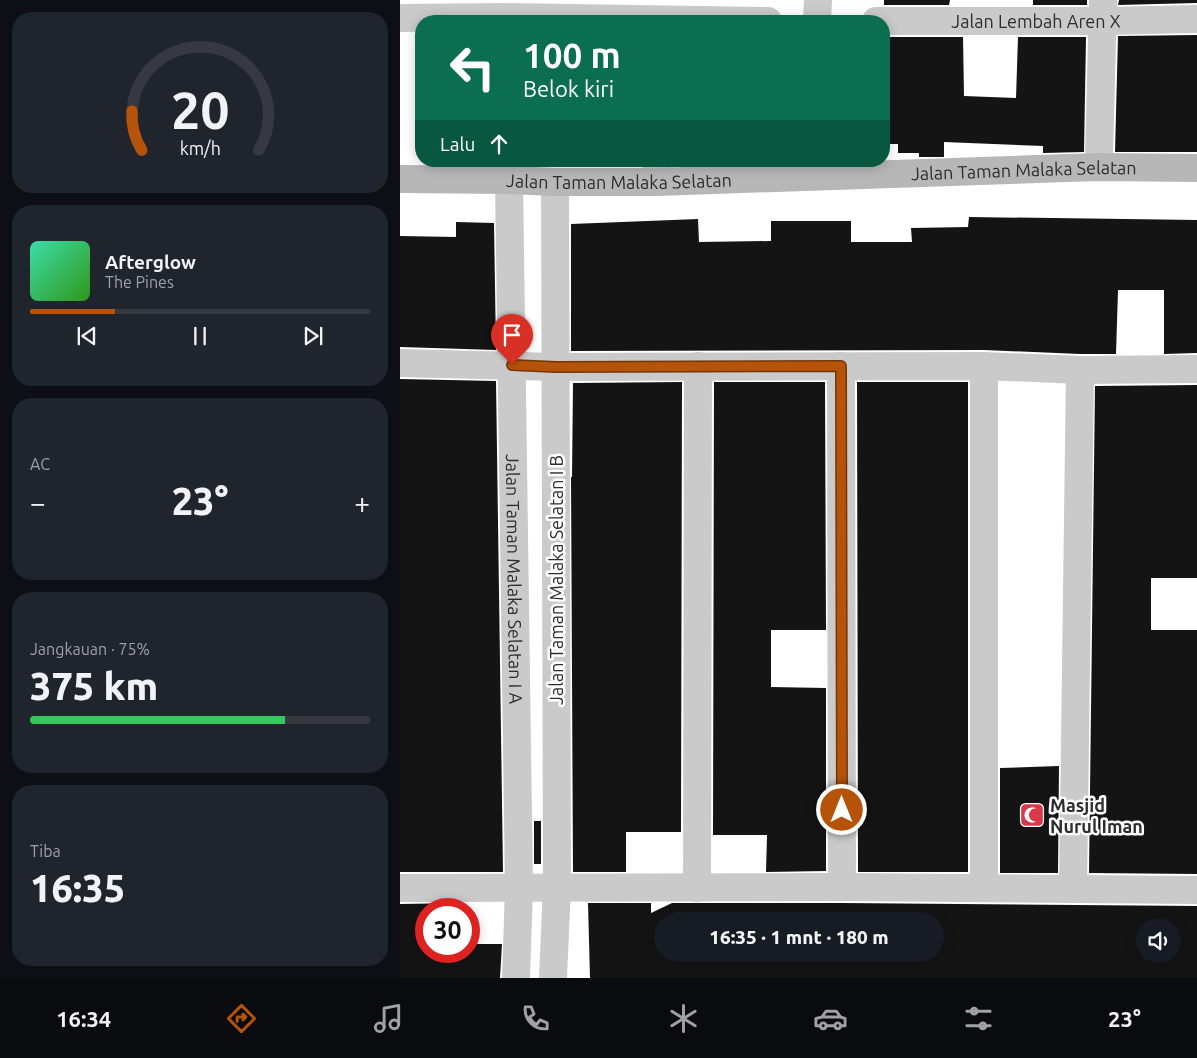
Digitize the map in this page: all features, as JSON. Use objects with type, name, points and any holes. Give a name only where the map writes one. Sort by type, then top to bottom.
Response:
[{"type":"street","points":[[817,15],[818,0]]},
{"type":"street","points":[[430,15],[501,8],[675,15]]},
{"type":"street","name":"Jalan Lembah Aren X","points":[[890,19],[955,10],[1103,10],[1197,19]]},
{"type":"street","points":[[1097,167],[1099,157],[1103,10]]},
{"type":"street","points":[[400,18],[415,17]]},
{"type":"street","name":"Jalan Taman Malaka Selatan","points":[[400,179],[556,182],[657,172],[1097,167],[1197,168]]},
{"type":"street","name":"Jalan Taman Malaka Selatan I A","points":[[509,180],[519,888],[516,978]]},
{"type":"street","name":"Jalan Taman Malaka Selatan I B","points":[[553,978],[557,887],[556,182]]},
{"type":"street","points":[[400,363],[556,367],[984,366],[1080,370],[1197,369]]},
{"type":"street","points":[[697,888],[698,366]]},
{"type":"street","points":[[841,366],[842,887]]},
{"type":"street","points":[[984,366],[984,888]]},
{"type":"street","points":[[1073,889],[1080,370]]},
{"type":"street","points":[[514,518],[556,517]]},
{"type":"street","points":[[400,888],[842,887],[1197,890]]},
{"type":"building","points":[[884,0],[950,0],[949,5],[884,5]]},
{"type":"building","points":[[1033,0],[1087,0],[1087,5],[1033,5]]},
{"type":"building","points":[[1119,0],[1197,0],[1197,3],[1118,5]]},
{"type":"building","points":[[1197,35],[1197,152],[1115,152],[1118,36]]},
{"type":"building","points":[[890,37],[963,37],[964,96],[1016,98],[1018,37],[1086,37],[1084,152],[1043,153],[1043,146],[944,142],[944,157],[919,157],[919,153],[898,153],[898,144],[890,144]]},
{"type":"building","points":[[969,217],[1197,220],[1197,353],[1164,354],[1164,290],[1118,290],[1116,354],[984,350],[571,351],[571,224],[698,219],[699,242],[771,241],[771,221],[851,221],[851,242],[912,242],[911,228],[968,227]]},
{"type":"building","points":[[456,222],[494,223],[496,350],[400,347],[400,236],[456,237]]},
{"type":"building","points":[[400,379],[496,381],[503,872],[400,872]]},
{"type":"building","points":[[682,382],[681,832],[626,832],[626,872],[573,872],[571,477],[573,383]]},
{"type":"building","points":[[714,382],[825,382],[826,630],[771,630],[771,687],[826,688],[826,871],[766,872],[767,835],[713,835]]},
{"type":"building","points":[[857,382],[968,382],[968,872],[858,872]]},
{"type":"building","points":[[1197,385],[1197,578],[1151,578],[1151,630],[1197,630],[1197,874],[1089,873],[1095,386]]},
{"type":"building","name":"Masjid Nurul Iman","points":[[1059,766],[1058,873],[1000,873],[1000,768]]},
{"type":"building","points":[[534,821],[541,821],[541,864],[534,864]]},
{"type":"building","points":[[588,903],[651,903],[651,913],[672,903],[1197,906],[1197,978],[590,978]]},
{"type":"building","points":[[400,904],[415,904],[415,963],[480,963],[480,944],[502,944],[500,978],[400,978]]},
{"type":"place","name":"Masjid Nurul Iman","points":[[1032,815]]},
{"type":"route","points":[[512,365],[556,367],[841,366],[842,810]]}]
